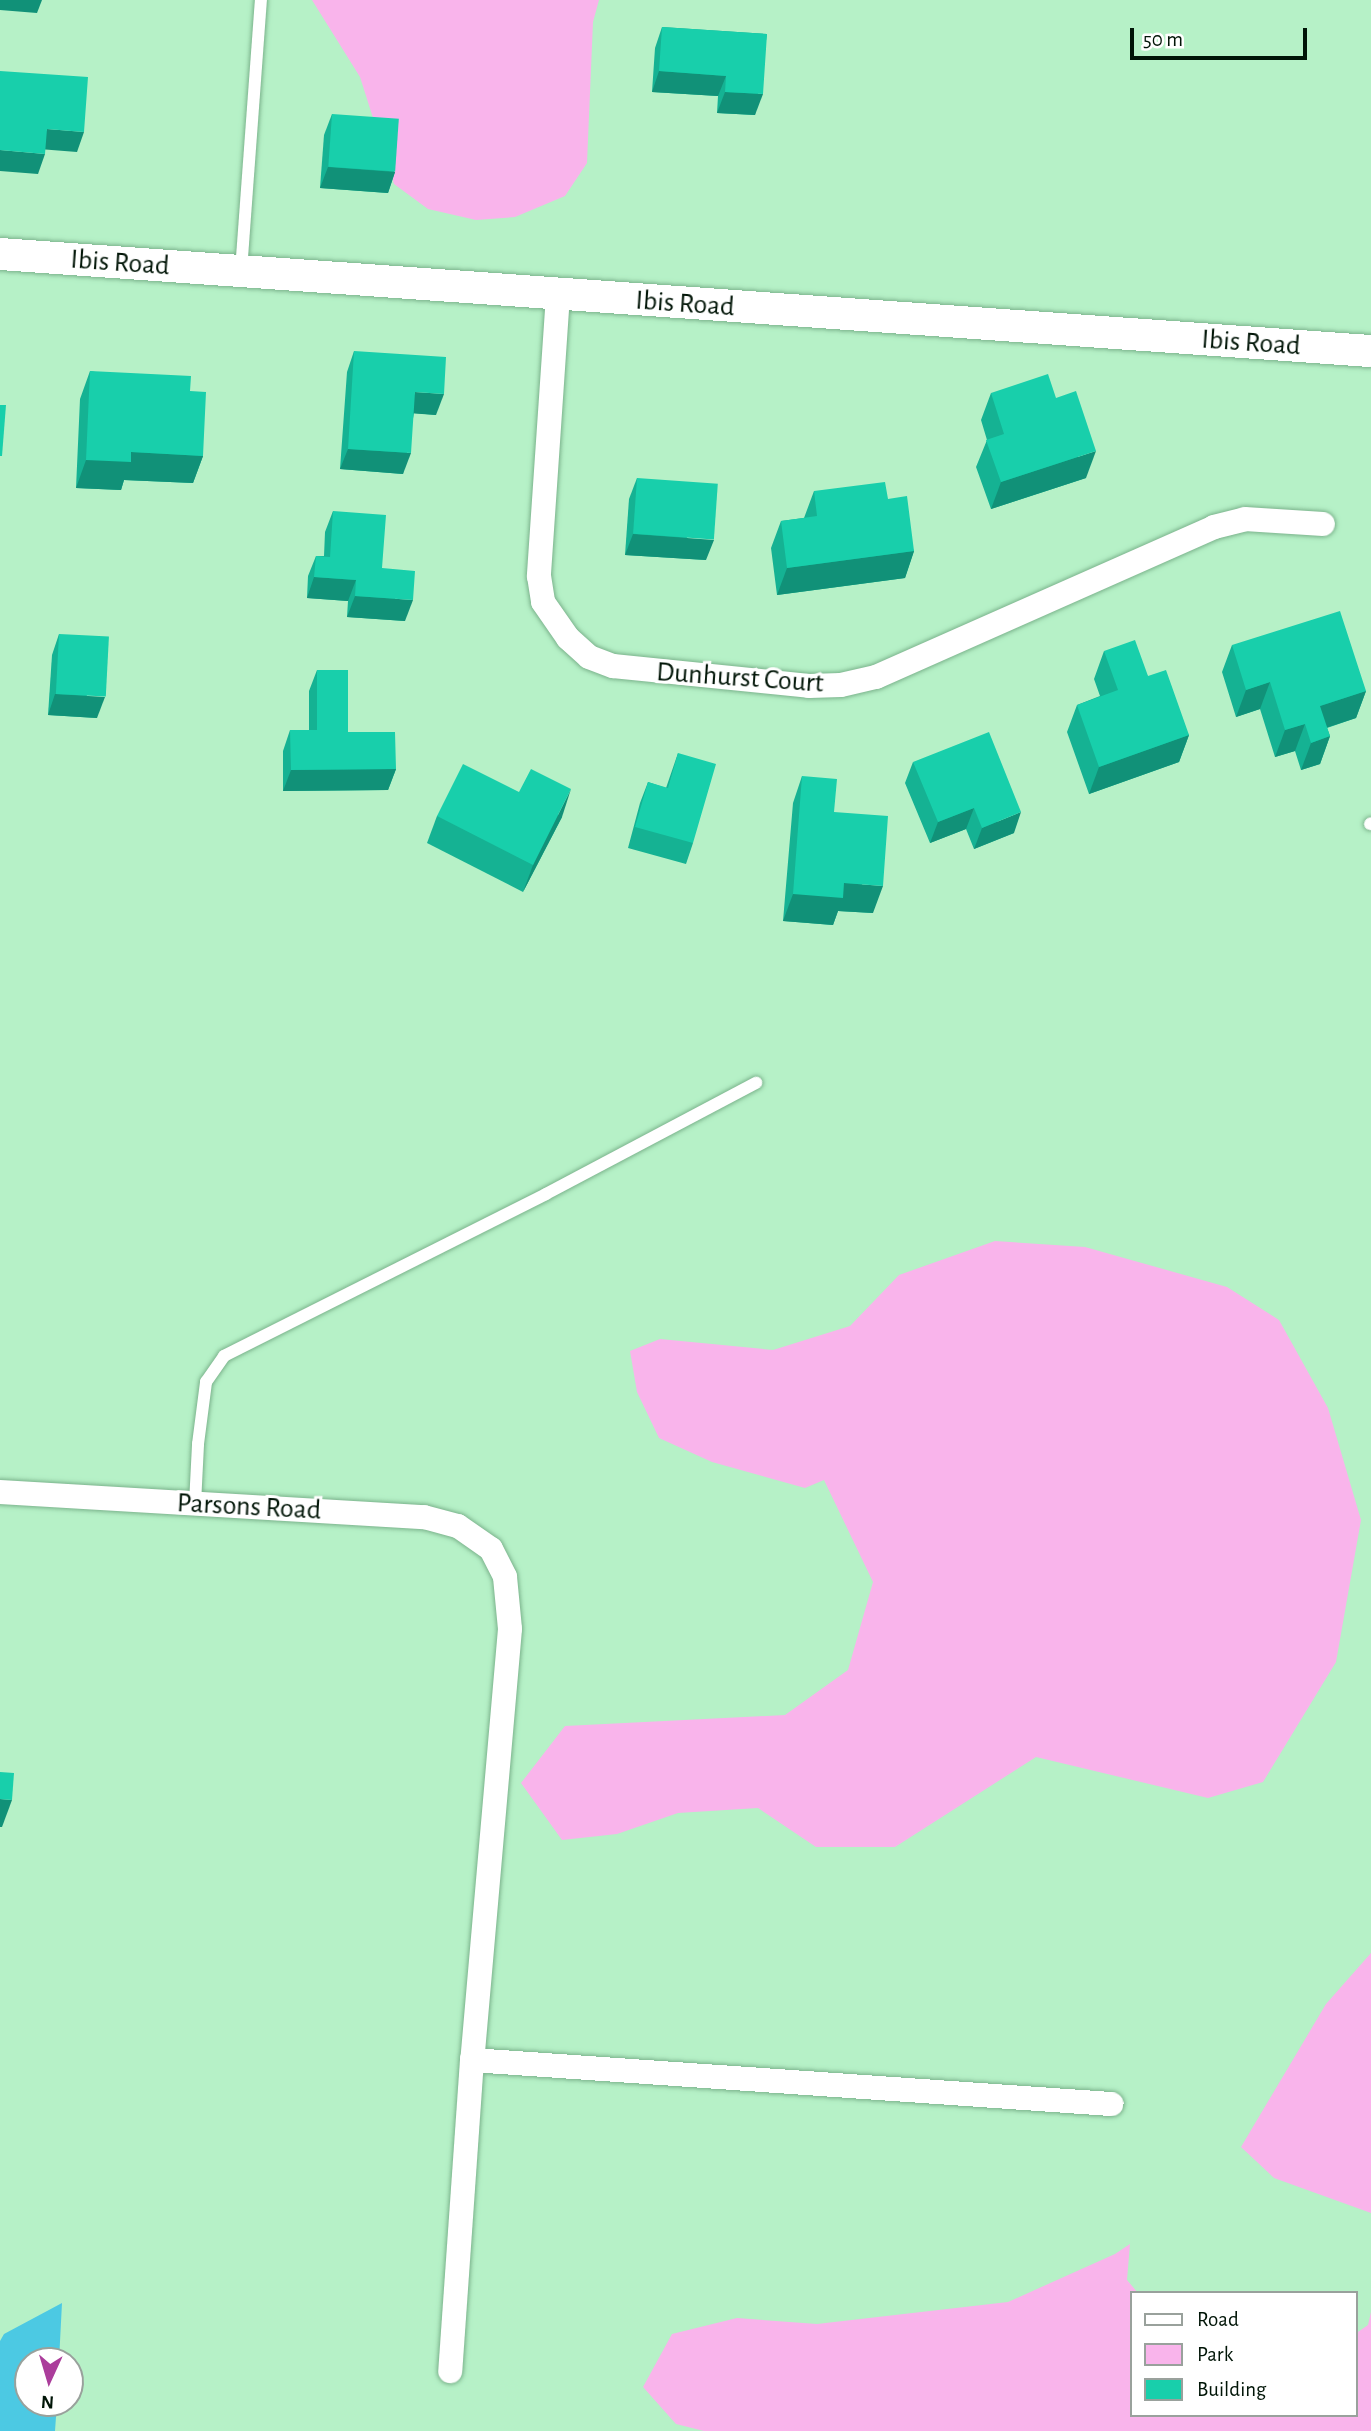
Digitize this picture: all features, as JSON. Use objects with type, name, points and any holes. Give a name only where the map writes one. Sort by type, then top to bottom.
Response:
[{"type":"street","name":"Ibis Road","points":[[0,254],[1371,351]]},
{"type":"street","name":"Dunhurst Court","points":[[558,295],[539,576],[543,602],[568,638],[589,657],[613,666],[809,687],[841,685],[876,677],[1214,527],[1245,519],[1323,524]]},
{"type":"street","name":"Parsons Road","points":[[0,1492],[424,1517],[458,1526],[491,1549],[505,1577],[509,1629],[472,2060]]},
{"type":"street","points":[[450,2371],[472,2060],[1111,2104]]},
{"type":"lane","points":[[241,272],[261,0]]},
{"type":"lane","points":[[195,1504],[198,1444],[206,1382],[224,1356],[546,1194],[756,1083]]},
{"type":"green space","points":[[312,0],[599,0],[593,22],[587,163],[565,196],[515,217],[476,220],[428,209],[394,184],[360,77]]},
{"type":"green space","points":[[995,1241],[1085,1247],[1227,1287],[1279,1320],[1328,1408],[1361,1520],[1336,1662],[1263,1782],[1208,1798],[1036,1757],[895,1847],[816,1847],[758,1808],[678,1813],[617,1834],[562,1840],[521,1783],[565,1726],[785,1715],[848,1670],[873,1582],[824,1480],[805,1488],[712,1462],[659,1438],[637,1392],[630,1351],[660,1339],[773,1350],[850,1326],[899,1275]]},
{"type":"green space","points":[[1371,1953],[1371,2213],[1274,2178],[1241,2147],[1326,2004]]},
{"type":"green space","points":[[1130,2244],[1127,2280],[1136,2291],[1130,2291],[1130,2417],[1357,2417],[1357,2333],[1368,2325],[1371,2312],[1371,2431],[704,2431],[676,2424],[643,2387],[672,2334],[737,2318],[817,2324],[1008,2302],[1115,2254]]},
{"type":"water","points":[[62,2303],[60,2347],[14,2347],[14,2417],[56,2417],[55,2431],[0,2431],[0,2341],[4,2334]]},
{"type":"building","points":[[662,27],[767,34],[763,94],[725,92],[726,76],[659,71]]},
{"type":"building","points":[[0,71],[88,77],[84,132],[47,129],[45,154],[0,150]]},
{"type":"building","points":[[332,114],[399,119],[395,172],[328,167]]},
{"type":"building","points":[[354,351],[446,357],[444,394],[415,392],[411,453],[348,449]]},
{"type":"building","points":[[90,371],[191,376],[190,391],[206,392],[203,456],[131,452],[131,462],[86,460]]},
{"type":"building","points":[[1048,374],[1056,398],[1076,391],[1096,451],[1001,482],[986,440],[1004,434],[991,393]]},
{"type":"building","points":[[0,405],[6,405],[2,456],[0,456]]},
{"type":"building","points":[[637,478],[718,484],[714,540],[633,534]]},
{"type":"building","points":[[885,482],[888,499],[907,496],[914,551],[787,568],[781,521],[817,516],[814,491]]},
{"type":"building","points":[[333,511],[386,515],[382,568],[415,571],[413,600],[355,596],[356,580],[314,577],[316,556],[330,557]]},
{"type":"building","points":[[1340,611],[1366,691],[1320,706],[1330,736],[1311,743],[1305,724],[1285,730],[1270,682],[1246,690],[1232,645]]},
{"type":"building","points":[[59,634],[109,637],[106,697],[56,694]]},
{"type":"building","points":[[1135,640],[1148,676],[1166,670],[1189,735],[1099,767],[1077,705],[1118,690],[1104,651]]},
{"type":"building","points":[[317,670],[348,670],[348,732],[395,732],[396,769],[291,770],[290,730],[317,730]]},
{"type":"building","points":[[989,732],[1021,812],[982,828],[974,808],[938,822],[913,762]]},
{"type":"building","points":[[678,753],[716,764],[693,843],[635,827],[648,782],[668,788]]},
{"type":"building","points":[[463,764],[519,792],[531,769],[571,789],[533,865],[437,816]]},
{"type":"building","points":[[802,776],[837,779],[834,812],[888,816],[883,886],[844,883],[843,898],[793,894]]},
{"type":"building","points":[[0,1772],[14,1773],[12,1800],[0,1799]]}]
